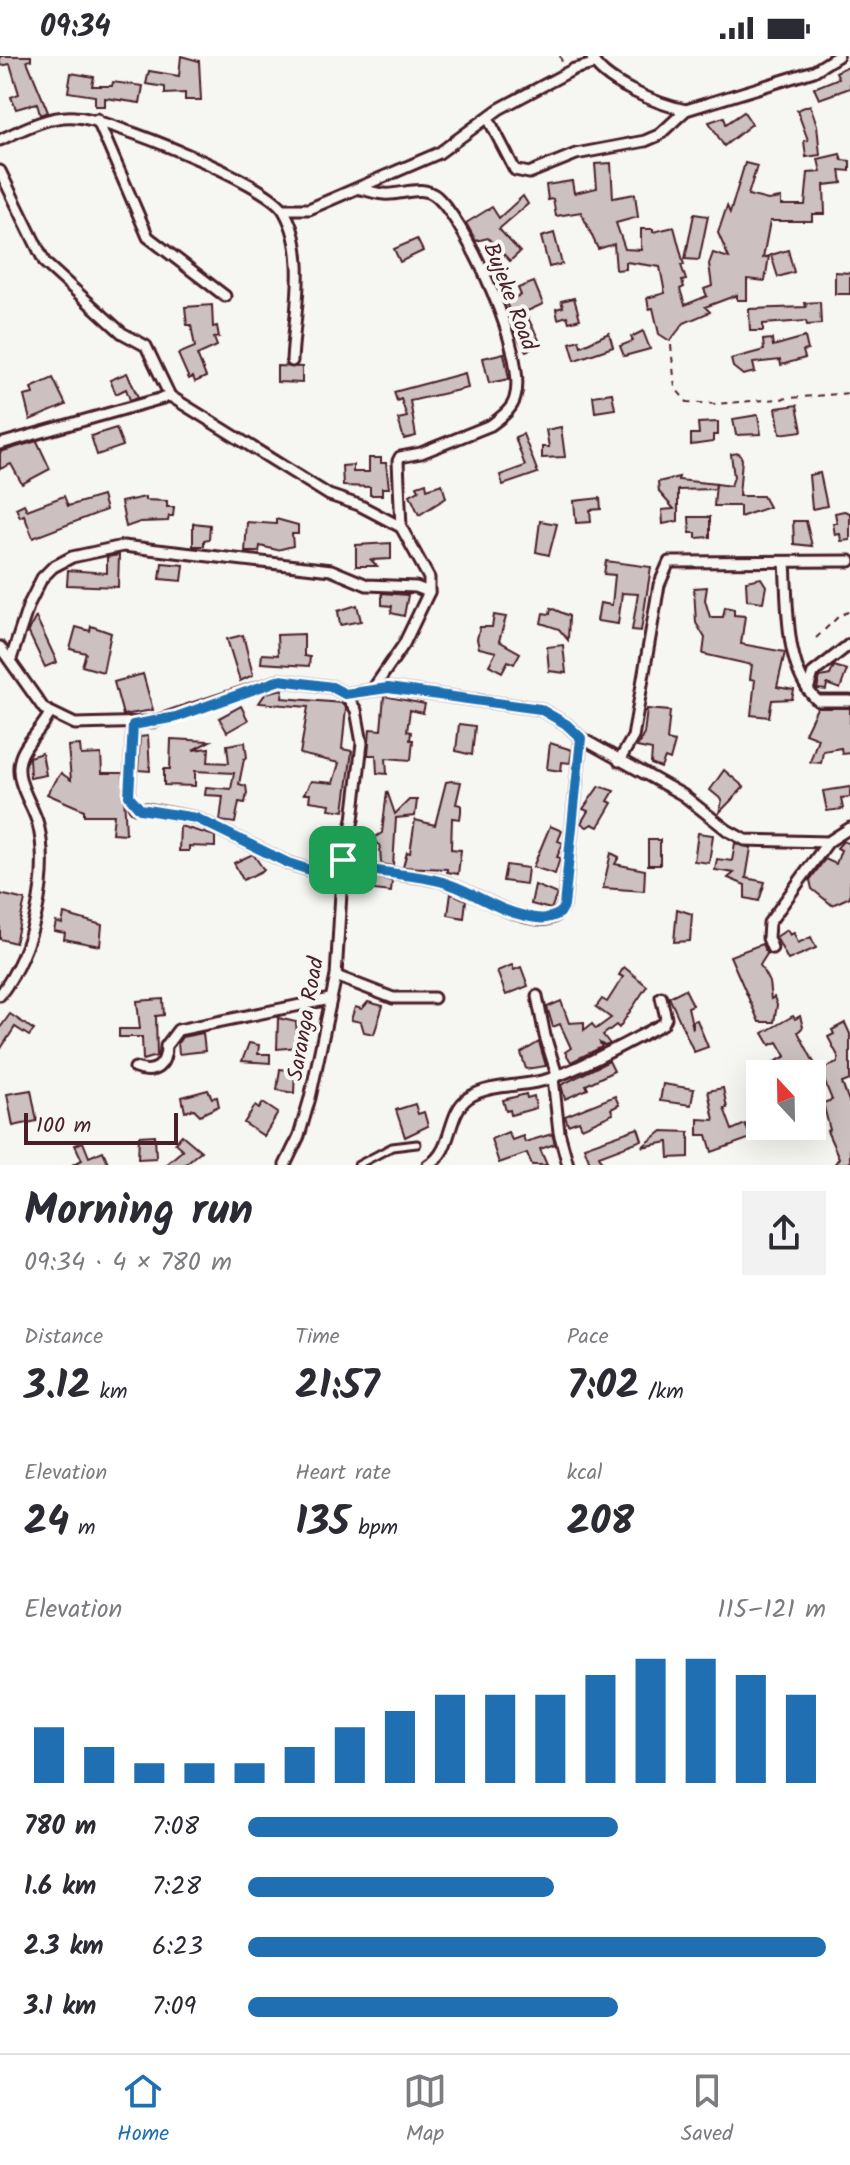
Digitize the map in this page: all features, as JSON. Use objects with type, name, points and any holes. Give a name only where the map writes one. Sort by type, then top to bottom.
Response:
[{"type":"street","points":[[488,118],[509,161],[521,174],[576,154],[645,141],[659,135],[686,110],[814,71],[838,56]]},
{"type":"street","points":[[284,209],[309,209],[439,153],[488,118],[593,60],[651,99],[686,110]]},
{"type":"street","points":[[0,140],[64,117],[97,119],[222,169],[273,199],[284,209],[297,249],[292,361]]},
{"type":"street","points":[[97,119],[148,237],[225,296]]},
{"type":"street","points":[[0,171],[45,263],[122,333],[146,346],[170,396],[329,495],[359,505],[401,527]]},
{"type":"street","name":"Bujeke Road","points":[[360,189],[385,195],[427,191],[437,197],[480,261],[517,371],[514,403],[500,417],[441,445],[400,457],[396,469],[401,527],[429,578],[429,592]]},
{"type":"street","points":[[0,444],[170,396]]},
{"type":"street","points":[[11,659],[29,604],[42,578],[53,567],[72,557],[123,546],[331,570],[367,585],[416,587],[429,592],[404,644],[373,689]]},
{"type":"street","points":[[619,761],[633,737],[666,565],[677,561],[850,561]]},
{"type":"street","points":[[785,562],[793,645],[808,690],[820,702],[850,701]]},
{"type":"street","points":[[808,690],[813,673],[850,644]]},
{"type":"street","points":[[0,647],[50,713],[75,724],[133,725],[176,717],[280,680],[332,687],[345,694],[388,688],[540,709],[619,761],[661,781],[745,840],[828,842]]},
{"type":"street","name":"Saranga Road","points":[[285,1165],[299,1136],[310,1098],[336,976],[343,860],[353,820],[362,743],[356,710],[345,694]]},
{"type":"street","points":[[0,995],[39,910],[42,845],[38,821],[19,772],[20,759],[50,713]]},
{"type":"street","points":[[133,725],[129,796],[135,807],[196,818],[288,863],[341,880]]},
{"type":"street","points":[[343,860],[359,868],[441,881],[479,894],[499,909],[541,920],[551,918],[564,906],[581,738]]},
{"type":"street","points":[[772,948],[768,938],[769,923],[828,842],[850,828]]},
{"type":"street","points":[[336,976],[393,998],[434,998]]},
{"type":"street","points":[[537,996],[555,1077],[559,1132],[568,1165]]},
{"type":"street","points":[[428,1165],[440,1155],[457,1111],[470,1097],[555,1077],[596,1060],[663,1024],[666,1018],[661,997]]},
{"type":"street","points":[[135,1068],[145,1072],[161,1067],[166,1060],[166,1046],[178,1030],[330,999]]},
{"type":"lane","points":[[358,1165],[392,1147],[417,1144]]},
{"type":"path","points":[[671,345],[675,388],[687,402],[716,404],[850,393]]},
{"type":"path","points":[[816,638],[839,616],[850,611]]},
{"type":"building","points":[[0,56],[31,56],[31,60],[27,61],[48,112],[40,115],[37,103],[16,109],[11,97],[19,94],[10,64],[0,66]]},
{"type":"building","points":[[181,56],[199,61],[201,100],[185,100],[185,93],[165,94],[165,87],[146,84],[149,71],[179,76]]},
{"type":"building","points":[[850,65],[850,88],[819,99],[814,88],[839,78],[836,72]]},
{"type":"building","points":[[71,73],[94,77],[92,86],[112,86],[113,82],[143,86],[140,103],[105,98],[105,106],[95,106],[95,96],[68,92]]},
{"type":"building","points":[[810,105],[817,125],[820,155],[806,157],[804,141],[808,140],[797,110]]},
{"type":"building","points":[[744,112],[752,124],[724,146],[709,122],[724,117],[726,124]]},
{"type":"building","points":[[840,154],[842,160],[850,161],[850,171],[840,170],[842,183],[824,185],[825,214],[812,214],[812,221],[770,221],[763,258],[769,256],[765,281],[747,279],[747,300],[737,300],[737,295],[705,307],[710,312],[684,323],[670,341],[659,334],[653,308],[649,309],[647,298],[665,293],[660,267],[626,262],[626,269],[616,270],[614,244],[598,249],[581,212],[556,216],[553,199],[548,200],[546,185],[572,181],[574,193],[597,188],[595,164],[611,163],[613,198],[635,194],[638,217],[616,223],[625,249],[641,250],[641,229],[653,229],[653,232],[674,227],[684,265],[681,265],[686,280],[682,281],[684,287],[680,289],[685,305],[707,296],[704,289],[712,286],[709,264],[713,253],[729,258],[718,233],[727,206],[730,213],[745,163],[757,166],[748,195],[768,200],[781,198],[781,205],[805,205],[808,173],[821,172],[818,159]]},
{"type":"building","points":[[523,196],[528,204],[499,229],[520,252],[510,261],[488,238],[476,241],[466,223],[492,207],[499,218]]},
{"type":"building","points":[[694,214],[708,216],[699,260],[685,259]]},
{"type":"building","points":[[554,233],[562,264],[549,267],[541,237]]},
{"type":"building","points":[[417,239],[423,251],[400,262],[394,249]]},
{"type":"building","points":[[788,250],[794,272],[778,277],[771,255]]},
{"type":"building","points":[[835,272],[850,273],[850,294],[835,294]]},
{"type":"building","points":[[534,282],[543,304],[525,312],[541,344],[526,351],[516,335],[506,301],[521,295],[518,288]]},
{"type":"building","points":[[574,298],[580,319],[569,322],[567,316],[558,319],[556,309],[563,307],[561,301]]},
{"type":"building","points":[[820,302],[821,324],[807,325],[806,321],[763,324],[763,331],[750,331],[749,309],[806,307],[805,303]]},
{"type":"building","points":[[212,305],[213,327],[217,326],[219,337],[214,338],[217,346],[197,355],[206,377],[195,382],[193,377],[189,379],[178,354],[195,347],[191,325],[187,325],[185,307]]},
{"type":"building","points":[[643,331],[650,349],[624,356],[620,346],[633,341],[631,337]]},
{"type":"building","points":[[609,333],[613,347],[575,360],[570,343],[579,340],[581,346]]},
{"type":"building","points":[[805,337],[808,350],[803,351],[805,358],[781,365],[780,360],[753,363],[755,372],[743,375],[733,367],[731,359],[764,350],[763,340],[772,339],[773,346]]},
{"type":"building","points":[[504,353],[509,379],[489,383],[483,358]]},
{"type":"building","points":[[277,366],[302,367],[302,383],[277,382]]},
{"type":"building","points":[[127,373],[138,397],[130,400],[126,389],[116,394],[110,380]]},
{"type":"building","points":[[465,373],[468,388],[410,401],[416,436],[404,439],[398,419],[407,417],[401,399],[397,401],[394,392]]},
{"type":"building","points":[[53,378],[66,405],[30,420],[24,396],[33,394],[31,388]]},
{"type":"building","points":[[612,393],[615,409],[595,412],[593,396]]},
{"type":"building","points":[[797,405],[802,431],[780,434],[776,408]]},
{"type":"building","points":[[758,415],[761,434],[736,435],[733,419]]},
{"type":"building","points":[[718,422],[718,435],[713,435],[713,442],[691,445],[691,434],[699,434],[698,423]]},
{"type":"building","points":[[561,427],[565,457],[542,458],[542,447],[549,447],[546,430]]},
{"type":"building","points":[[116,428],[123,446],[97,455],[91,436]]},
{"type":"building","points":[[523,434],[538,473],[503,485],[500,475],[525,466],[515,437]]},
{"type":"building","points":[[37,441],[50,469],[22,484],[11,464],[0,469],[0,452]]},
{"type":"building","points":[[739,453],[742,459],[739,496],[763,496],[769,507],[740,517],[740,506],[714,506],[716,484],[731,486],[734,477],[731,454]]},
{"type":"building","points":[[369,458],[381,458],[381,463],[386,463],[389,488],[382,488],[382,495],[370,495],[370,487],[343,486],[342,466],[353,465],[353,472],[369,472]]},
{"type":"building","points":[[820,473],[827,506],[812,509],[809,475]]},
{"type":"building","points":[[679,477],[678,480],[716,484],[715,489],[678,490],[678,521],[663,524],[662,510],[674,509],[659,492],[658,482]]},
{"type":"building","points":[[426,483],[427,489],[442,484],[446,498],[419,515],[410,495],[419,490],[417,486]]},
{"type":"building","points":[[64,496],[68,506],[102,496],[106,510],[33,538],[24,515],[20,517],[16,508],[24,504],[27,510]]},
{"type":"building","points":[[145,497],[145,500],[167,501],[167,507],[174,507],[173,516],[169,516],[168,521],[140,522],[126,527],[121,502]]},
{"type":"building","points":[[600,498],[601,509],[590,510],[591,522],[576,523],[574,501]]},
{"type":"building","points":[[835,513],[850,513],[850,540],[841,541],[840,534],[835,535],[833,523],[837,523]]},
{"type":"building","points":[[689,517],[710,517],[710,537],[696,538],[696,533],[690,533]]},
{"type":"building","points":[[276,519],[298,525],[298,534],[292,534],[293,546],[277,550],[260,546],[259,552],[245,552],[247,522],[276,524]]},
{"type":"building","points":[[540,521],[557,524],[549,555],[536,552]]},
{"type":"building","points":[[793,521],[806,521],[812,546],[794,544]]},
{"type":"building","points":[[193,523],[210,525],[209,539],[204,540],[204,546],[193,546]]},
{"type":"building","points":[[391,543],[391,559],[371,560],[377,566],[356,566],[356,545]]},
{"type":"building","points":[[119,555],[118,587],[67,585],[68,570],[107,573],[107,557]]},
{"type":"building","points":[[606,561],[651,567],[641,631],[632,630],[638,594],[622,593],[618,624],[597,621],[600,603],[612,605],[615,575],[604,574]]},
{"type":"building","points":[[162,563],[184,565],[182,581],[160,579]]},
{"type":"building","points":[[761,578],[766,586],[763,602],[747,600],[746,581]]},
{"type":"building","points":[[707,587],[705,600],[710,617],[723,617],[725,607],[734,609],[734,615],[745,616],[741,644],[785,652],[777,687],[794,690],[792,699],[772,700],[769,717],[751,715],[755,680],[750,679],[752,665],[703,654],[705,638],[696,623],[694,588]]},
{"type":"building","points":[[382,593],[408,595],[404,616],[391,613],[392,606],[382,605]]},
{"type":"building","points":[[357,605],[361,621],[340,625],[338,611]]},
{"type":"building","points":[[551,608],[569,616],[568,640],[559,629],[541,623],[543,613],[550,614]]},
{"type":"building","points":[[494,615],[506,617],[499,641],[520,653],[514,664],[508,661],[502,672],[489,665],[496,652],[479,648],[477,639],[480,627],[492,627]]},
{"type":"building","points":[[36,617],[57,662],[45,667],[28,631]]},
{"type":"building","points":[[91,626],[111,633],[103,672],[82,666],[86,653],[70,649],[76,627],[90,631]]},
{"type":"building","points":[[304,634],[304,656],[310,657],[309,666],[261,663],[262,654],[278,655],[277,635]]},
{"type":"building","points":[[243,635],[253,675],[240,681],[227,639]]},
{"type":"building","points":[[563,645],[566,673],[549,671],[547,647]]},
{"type":"building","points":[[834,666],[847,670],[840,689],[827,684],[826,690],[817,689],[820,677],[830,675]]},
{"type":"building","points":[[143,674],[153,710],[123,715],[114,682]]},
{"type":"building","points":[[283,689],[282,698],[342,703],[346,708],[342,749],[352,751],[344,811],[329,809],[330,804],[309,801],[310,794],[304,794],[311,781],[333,783],[339,763],[300,754],[308,707],[259,703],[266,693]]},
{"type":"building","points":[[384,696],[425,704],[423,713],[410,710],[407,731],[411,732],[410,740],[413,740],[411,760],[386,758],[387,774],[377,773],[376,755],[368,755],[370,729],[381,730]]},
{"type":"building","points":[[241,706],[248,720],[227,732],[219,718]]},
{"type":"building","points":[[817,708],[850,708],[850,753],[842,754],[841,748],[823,751],[821,763],[810,762],[818,738],[805,733]]},
{"type":"building","points":[[647,709],[670,711],[667,740],[675,742],[670,760],[665,758],[661,768],[651,764],[652,750],[637,747],[644,734]]},
{"type":"building","points":[[459,724],[475,726],[472,755],[456,751]]},
{"type":"building","points":[[148,736],[150,771],[138,770],[140,737]]},
{"type":"building","points":[[171,739],[210,741],[193,750],[209,748],[208,762],[229,763],[227,745],[245,742],[247,758],[244,759],[239,784],[246,786],[247,793],[245,803],[239,802],[235,823],[220,821],[223,796],[205,795],[206,787],[231,789],[234,773],[195,771],[195,786],[164,785],[164,769],[170,769]]},
{"type":"building","points":[[550,743],[572,750],[570,763],[562,762],[561,771],[547,769]]},
{"type":"building","points":[[80,745],[81,755],[101,754],[102,773],[123,773],[126,834],[112,833],[114,815],[84,815],[84,810],[47,794],[61,773],[71,780],[68,746]]},
{"type":"building","points":[[42,753],[46,775],[30,778],[29,757]]},
{"type":"building","points":[[724,770],[744,787],[719,813],[722,800],[710,790]]},
{"type":"building","points":[[446,782],[461,782],[456,804],[461,805],[460,819],[452,818],[451,849],[461,850],[458,874],[447,872],[447,869],[403,867],[407,852],[410,853],[415,820],[435,825]]},
{"type":"building","points":[[599,786],[614,791],[608,801],[612,803],[598,827],[592,824],[587,827],[581,823],[588,811],[583,809]]},
{"type":"building","points":[[850,787],[850,797],[841,798],[843,809],[827,811],[823,791]]},
{"type":"building","points":[[387,791],[395,814],[409,800],[417,800],[415,816],[396,818],[393,866],[381,864],[380,846],[372,839],[382,833]]},
{"type":"building","points":[[180,826],[215,836],[215,847],[189,846],[189,851],[179,851]]},
{"type":"building","points":[[550,826],[562,831],[558,841],[563,843],[555,874],[533,867]]},
{"type":"building","points":[[698,833],[713,835],[709,863],[694,861]]},
{"type":"building","points":[[648,840],[660,840],[660,865],[648,865]]},
{"type":"building","points":[[843,841],[850,844],[850,897],[832,905],[812,889],[810,880],[825,859],[836,864],[841,850],[837,848]]},
{"type":"building","points":[[735,843],[751,848],[746,878],[765,882],[759,901],[745,898],[745,885],[728,878],[734,873],[715,870],[717,859],[732,861]]},
{"type":"building","points":[[611,853],[619,857],[615,864],[645,870],[644,891],[603,888]]},
{"type":"building","points":[[253,854],[264,870],[243,880],[234,863]]},
{"type":"building","points":[[506,865],[528,868],[526,884],[503,881]]},
{"type":"building","points":[[359,874],[392,881],[391,892],[356,888]]},
{"type":"building","points":[[535,885],[557,894],[551,909],[531,904]]},
{"type":"building","points":[[451,893],[466,900],[464,918],[448,915]]},
{"type":"building","points":[[0,894],[25,900],[15,943],[0,939]]},
{"type":"building","points":[[677,909],[692,914],[690,941],[674,942]]},
{"type":"building","points":[[64,914],[102,925],[100,946],[64,939],[65,933],[54,931],[56,922],[62,924]]},
{"type":"building","points":[[787,930],[790,935],[794,933],[798,943],[811,937],[816,948],[788,960],[776,937]]},
{"type":"building","points":[[762,944],[767,954],[760,965],[769,982],[771,999],[774,997],[777,1005],[774,1022],[759,1022],[730,956]]},
{"type":"building","points":[[512,965],[514,970],[521,967],[528,986],[506,995],[497,971]]},
{"type":"building","points":[[624,967],[647,986],[619,1028],[616,1025],[603,1035],[610,1044],[605,1046],[600,1043],[602,1047],[571,1062],[565,1052],[571,1048],[560,1024],[553,1027],[547,1007],[561,1001],[569,1023],[584,1022],[584,1030],[592,1024],[596,1029],[611,1018],[596,1007],[602,999],[607,1002],[623,977],[619,975]]},
{"type":"building","points":[[685,989],[693,1005],[688,1007],[693,1029],[693,1021],[697,1020],[708,1047],[694,1052],[669,997]]},
{"type":"building","points":[[163,999],[164,1015],[156,1016],[157,1056],[143,1060],[142,1037],[119,1037],[119,1029],[140,1029],[137,1001]]},
{"type":"building","points":[[368,1002],[383,1006],[374,1034],[364,1032],[361,1022],[351,1020],[355,1007],[362,1009]]},
{"type":"building","points":[[10,1014],[34,1030],[29,1036],[15,1027],[0,1050],[0,1028]]},
{"type":"building","points":[[793,1016],[795,1019],[800,1016],[803,1027],[798,1032],[813,1060],[779,1060],[786,1056],[778,1042],[770,1045],[763,1033]]},
{"type":"building","points":[[278,1018],[296,1022],[298,1047],[277,1049]]},
{"type":"building","points":[[845,1023],[850,1034],[850,1080],[842,1083],[850,1104],[850,1163],[834,1165],[839,1158],[827,1131],[830,1130],[826,1115],[826,1102],[832,1100],[826,1085],[826,1068],[837,1063],[839,1058],[828,1037],[834,1034],[832,1030]]},
{"type":"building","points":[[203,1033],[205,1051],[179,1054],[178,1043],[182,1037]]},
{"type":"building","points":[[539,1042],[546,1066],[526,1069],[521,1053]]},
{"type":"building","points":[[249,1043],[259,1045],[258,1054],[270,1054],[270,1063],[242,1061]]},
{"type":"building","points":[[609,1061],[614,1071],[586,1085],[588,1089],[565,1099],[561,1085]]},
{"type":"building","points":[[280,1069],[295,1071],[294,1093],[277,1090]]},
{"type":"building","points":[[663,1084],[694,1089],[691,1105],[660,1101]]},
{"type":"building","points":[[723,1088],[727,1108],[724,1108],[732,1130],[745,1124],[746,1140],[712,1152],[707,1135],[698,1135],[698,1119],[714,1120],[708,1091]]},
{"type":"building","points":[[31,1090],[37,1121],[13,1126],[7,1094]]},
{"type":"building","points":[[208,1090],[212,1098],[217,1097],[219,1106],[200,1115],[194,1109],[185,1112],[182,1097]]},
{"type":"building","points":[[526,1094],[527,1098],[534,1096],[536,1108],[511,1115],[510,1110],[506,1111],[503,1100]]},
{"type":"building","points":[[615,1096],[619,1105],[611,1109],[613,1114],[582,1128],[579,1121],[568,1125],[565,1116]]},
{"type":"building","points":[[263,1103],[278,1113],[264,1136],[244,1123],[255,1106],[259,1109]]},
{"type":"building","points":[[415,1104],[418,1114],[424,1112],[428,1126],[405,1137],[396,1110]]},
{"type":"building","points":[[638,1128],[642,1140],[599,1156],[603,1165],[591,1165],[584,1147]]},
{"type":"building","points":[[662,1131],[689,1132],[689,1157],[669,1158],[668,1142],[642,1147]]},
{"type":"building","points":[[508,1132],[512,1140],[523,1136],[525,1142],[552,1134],[555,1144],[540,1149],[547,1165],[532,1165],[527,1153],[499,1163],[491,1139]]},
{"type":"building","points":[[155,1135],[156,1158],[138,1159],[139,1136]]},
{"type":"building","points":[[182,1135],[201,1151],[184,1165],[165,1165],[183,1150],[175,1143]]},
{"type":"building","points":[[83,1142],[89,1157],[103,1151],[109,1165],[72,1165],[82,1160],[75,1145]]},
{"type":"route","points":[[280,680],[332,687],[345,694],[388,688],[540,709],[552,714],[581,738],[564,906],[560,913],[551,918],[541,920],[499,909],[479,894],[441,881],[359,868],[343,860],[341,880],[288,863],[196,818],[135,807],[129,796],[133,725],[176,717],[280,680]]}]
